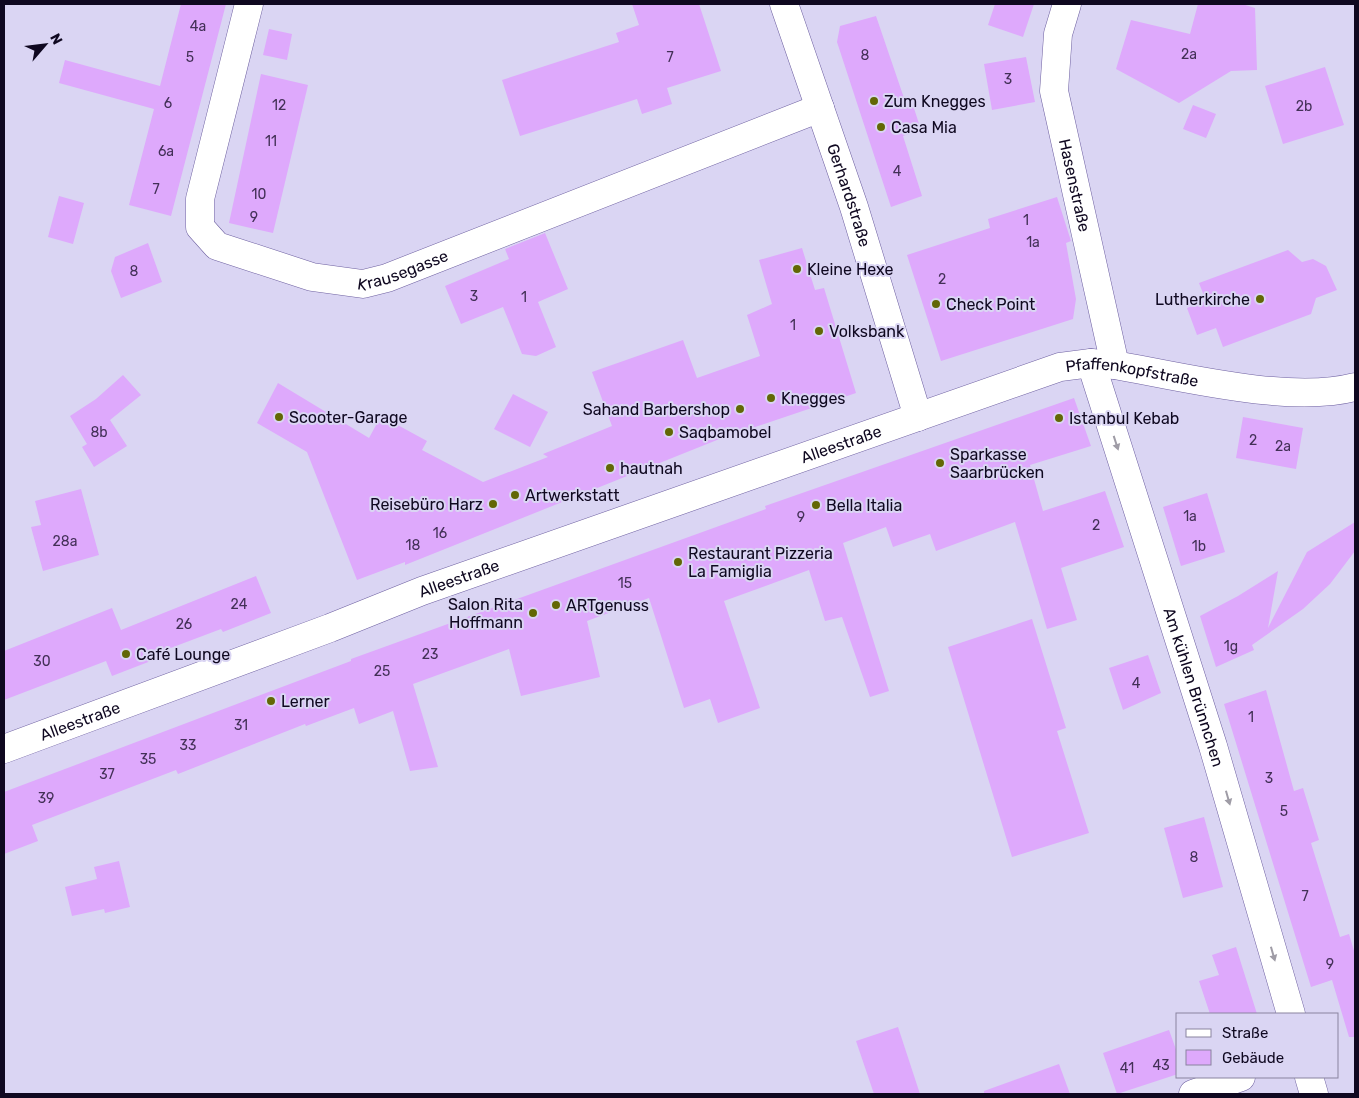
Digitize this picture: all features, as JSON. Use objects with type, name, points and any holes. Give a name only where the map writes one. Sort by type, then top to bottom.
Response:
[{"type":"street","name":"Krausegasse","points":[[249,4],[200,199],[200,226],[217,246],[312,277],[363,284],[387,278],[820,108]]},
{"type":"street","name":"Gerhardstraße","points":[[784,4],[854,208],[918,417]]},
{"type":"street","name":"Hasenstraße","points":[[1067,4],[1058,34],[1054,91],[1103,364]]},
{"type":"street","name":"Pfaffenkopfstraße","points":[[918,417],[1060,367],[1103,364],[1282,392],[1340,391],[1355,387]]},
{"type":"street","name":"Am kühlen Brünnchen","points":[[1103,364],[1291,1013]]},
{"type":"street","name":"Alleestraße","points":[[4,748],[330,628],[422,591],[918,417]]},
{"type":"street","points":[[1193,1094],[1238,1078]]},
{"type":"street","points":[[1309,1078],[1314,1094]]},
{"type":"building","points":[[181,4],[226,4],[171,216],[129,205],[154,109],[59,83],[65,60],[160,86]]},
{"type":"building","points":[[632,4],[699,4],[721,71],[667,88],[672,104],[642,114],[637,99],[520,136],[502,80],[619,42],[616,33],[639,25]]},
{"type":"building","points":[[995,4],[1034,4],[1023,37],[988,25]]},
{"type":"building","points":[[1198,4],[1242,4],[1255,8],[1257,70],[1231,71],[1179,103],[1116,69],[1131,20],[1190,34]]},
{"type":"building","points":[[876,16],[905,101],[911,99],[921,130],[903,136],[922,196],[891,207],[837,42],[840,26]]},
{"type":"building","points":[[269,29],[292,34],[287,60],[263,55]]},
{"type":"building","points":[[1026,57],[1035,102],[992,110],[984,64]]},
{"type":"building","points":[[1325,67],[1344,125],[1283,144],[1265,86]]},
{"type":"building","points":[[261,74],[308,85],[273,233],[229,223]]},
{"type":"building","points":[[1193,105],[1216,114],[1206,138],[1183,129]]},
{"type":"building","points":[[59,196],[84,203],[73,244],[48,237]]},
{"type":"building","points":[[1057,197],[1071,241],[1066,243],[1076,299],[1073,319],[941,361],[907,255],[990,228],[988,219]]},
{"type":"building","points":[[545,233],[568,289],[538,302],[556,347],[536,356],[522,354],[503,307],[461,324],[445,286],[509,259],[505,249]]},
{"type":"building","points":[[148,243],[162,282],[121,298],[111,271],[115,257]]},
{"type":"building","points":[[802,248],[815,290],[824,288],[856,393],[717,440],[405,565],[405,562],[357,580],[307,452],[257,423],[278,383],[369,438],[381,416],[427,441],[422,450],[483,482],[548,457],[543,454],[612,426],[592,372],[683,340],[697,378],[760,356],[747,315],[772,304],[759,260]]},
{"type":"building","name":"Lutherkirche","points":[[1288,250],[1302,262],[1313,259],[1326,266],[1337,290],[1316,298],[1311,314],[1223,347],[1216,328],[1197,335],[1187,308],[1206,301],[1199,283]]},
{"type":"building","points":[[123,375],[141,395],[110,420],[127,446],[94,467],[82,447],[87,444],[70,416],[96,399]]},
{"type":"building","points":[[513,394],[548,412],[530,447],[494,429]]},
{"type":"building","points":[[1074,398],[1091,446],[1030,465],[1043,511],[1105,491],[1124,547],[1061,568],[1077,620],[1047,629],[1015,522],[936,551],[930,534],[893,547],[886,527],[843,543],[889,691],[870,697],[842,617],[825,621],[809,570],[724,601],[760,708],[718,723],[710,699],[684,708],[649,598],[587,621],[600,677],[521,696],[509,649],[413,684],[438,767],[410,771],[393,711],[359,724],[354,708],[306,726],[305,724],[178,774],[176,770],[32,825],[38,841],[4,854],[4,792],[351,661],[351,659],[766,509],[765,506]]},
{"type":"building","points":[[1243,417],[1303,428],[1296,469],[1236,458]]},
{"type":"building","points":[[81,489],[99,555],[43,571],[31,527],[41,525],[35,501]]},
{"type":"building","points":[[1207,493],[1225,552],[1181,566],[1163,507]]},
{"type":"building","points":[[1355,522],[1355,551],[1330,584],[1303,609],[1252,645],[1254,650],[1216,667],[1200,616],[1238,596],[1278,571],[1268,628],[1307,552]]},
{"type":"building","points":[[256,576],[271,613],[223,632],[221,629],[168,649],[169,654],[112,676],[106,661],[4,700],[4,651],[112,608],[121,630]]},
{"type":"building","points":[[1032,619],[1066,728],[1057,731],[1089,833],[1012,857],[948,647]]},
{"type":"building","points":[[1148,655],[1161,693],[1123,710],[1109,668]]},
{"type":"building","points":[[1266,690],[1294,791],[1303,788],[1319,840],[1311,843],[1340,937],[1349,934],[1355,954],[1355,1037],[1349,1037],[1332,980],[1311,987],[1224,704]]},
{"type":"building","points":[[1204,817],[1223,887],[1183,898],[1164,828]]},
{"type":"building","points":[[119,861],[130,907],[105,913],[104,909],[72,916],[65,887],[97,879],[94,867]]},
{"type":"building","points":[[1236,947],[1257,1013],[1210,1013],[1199,981],[1219,975],[1212,955]]},
{"type":"building","points":[[898,1027],[920,1094],[874,1094],[856,1041]]},
{"type":"building","points":[[1169,1030],[1176,1049],[1176,1075],[1117,1094],[1103,1053]]},
{"type":"building","points":[[1059,1064],[1070,1094],[984,1094],[984,1091]]},
{"type":"place","name":"Zum Knegges","points":[[874,101]]},
{"type":"place","name":"Casa Mia","points":[[881,127]]},
{"type":"place","name":"Kleine Hexe","points":[[797,269]]},
{"type":"place","name":"Lutherkirche","points":[[1260,299]]},
{"type":"place","name":"Check Point","points":[[936,304]]},
{"type":"place","name":"Volksbank","points":[[819,331]]},
{"type":"place","name":"Knegges","points":[[771,398]]},
{"type":"place","name":"Sahand Barbershop","points":[[740,409]]},
{"type":"place","name":"Scooter-Garage","points":[[279,417]]},
{"type":"place","name":"Istanbul Kebab","points":[[1059,418]]},
{"type":"place","name":"Saqbamobel","points":[[669,432]]},
{"type":"place","name":"Sparkasse Saarbrücken","points":[[940,463]]},
{"type":"place","name":"hautnah","points":[[610,468]]},
{"type":"place","name":"Artwerkstatt","points":[[515,495]]},
{"type":"place","name":"Reisebüro Harz","points":[[493,504]]},
{"type":"place","name":"Bella Italia","points":[[816,505]]},
{"type":"place","name":"Restaurant Pizzeria La Famiglia","points":[[678,562]]},
{"type":"place","name":"ARTgenuss","points":[[556,605]]},
{"type":"place","name":"Salon Rita Hoffmann","points":[[533,613]]},
{"type":"place","name":"Café Lounge","points":[[126,654]]},
{"type":"place","name":"Lerner","points":[[271,701]]}]
